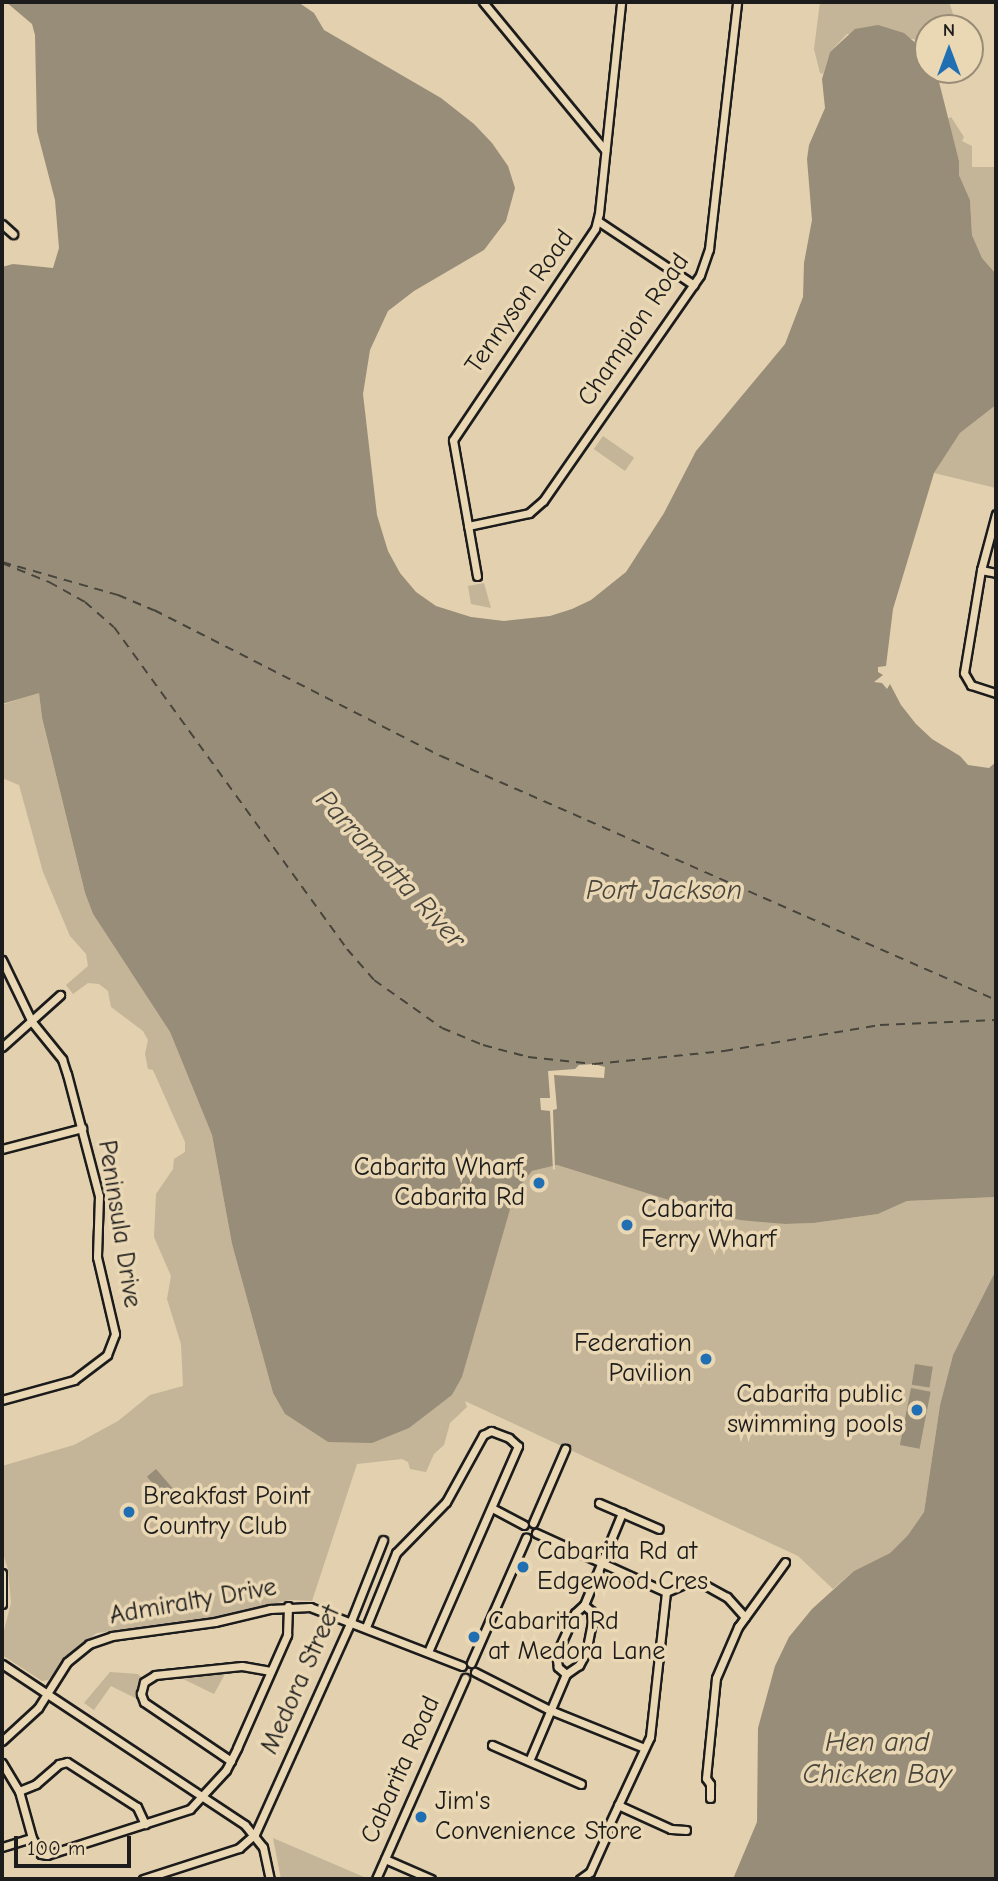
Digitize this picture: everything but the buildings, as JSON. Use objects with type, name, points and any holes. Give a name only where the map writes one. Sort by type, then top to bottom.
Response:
[{"type":"street","points":[[483,2],[604,150]]},
{"type":"street","name":"Tennyson Road","points":[[477,576],[452,446],[455,435],[590,239],[598,221],[621,2]]},
{"type":"street","name":"Champion Road","points":[[468,526],[520,516],[536,509],[695,285],[709,249],[737,2]]},
{"type":"street","points":[[598,221],[695,285]]},
{"type":"street","points":[[2,224],[13,234]]},
{"type":"street","points":[[996,514],[981,570],[964,673],[971,685],[996,693]]},
{"type":"street","points":[[981,570],[996,573]]},
{"type":"street","name":"Peninsula Drive","points":[[2,960],[32,1022],[62,1059],[99,1196],[97,1256],[113,1324],[114,1342],[107,1355],[74,1380],[2,1400]]},
{"type":"street","points":[[2,1047],[60,995]]},
{"type":"street","points":[[2,1149],[82,1128]]},
{"type":"street","points":[[366,1627],[396,1553],[446,1502],[483,1435],[491,1432],[509,1438],[518,1446],[428,1652]]},
{"type":"street","points":[[536,1534],[533,1523],[565,1449]]},
{"type":"street","points":[[598,1503],[659,1529]]},
{"type":"street","points":[[492,1508],[524,1525],[533,1523]]},
{"type":"street","points":[[566,1674],[558,1667],[556,1656],[575,1613],[584,1605],[622,1513]]},
{"type":"street","points":[[524,1525],[522,1532],[526,1538]]},
{"type":"street","points":[[642,1747],[550,1710],[475,1672],[471,1663],[526,1538],[536,1534],[666,1592],[688,1582],[705,1585],[727,1597],[745,1617]]},
{"type":"street","name":"Medora Street","points":[[255,1834],[351,1620],[383,1540]]},
{"type":"street","points":[[710,1798],[710,1784],[706,1778],[716,1678],[745,1617],[785,1562]]},
{"type":"street","points":[[2,1573],[2,1604]]},
{"type":"street","points":[[580,1879],[590,1872],[642,1747],[650,1737],[666,1592]]},
{"type":"street","points":[[529,1761],[566,1674],[579,1665],[586,1652],[592,1622],[591,1611],[584,1605]]},
{"type":"street","points":[[2,1763],[19,1791],[32,1838],[40,1853],[47,1856],[191,1809],[203,1798],[231,1760],[287,1635],[288,1606]]},
{"type":"street","name":"Admiralty Drive","points":[[2,1741],[38,1708],[75,1654],[100,1640],[288,1606],[310,1607],[351,1620],[462,1666]]},
{"type":"street","points":[[471,1663],[462,1666],[461,1671],[465,1678],[471,1677],[475,1672]]},
{"type":"street","points":[[2,1664],[255,1834],[263,1847],[270,1879]]},
{"type":"street","points":[[231,1760],[144,1702],[141,1694],[144,1682],[155,1675],[242,1666],[271,1671]]},
{"type":"street","name":"Cabarita Road","points":[[376,1879],[465,1678]]},
{"type":"street","points":[[492,1745],[580,1784]]},
{"type":"street","points":[[19,1791],[36,1784],[59,1764],[68,1762],[137,1808],[145,1824]]},
{"type":"street","points":[[618,1805],[671,1829],[686,1830]]},
{"type":"street","points":[[143,1879],[239,1848],[255,1834]]},
{"type":"street","points":[[2,1847],[32,1838]]},
{"type":"street","points":[[385,1859],[431,1879]]},
{"type":"shaded area","points":[[820,2],[949,2],[953,14],[914,14],[914,39],[847,34],[830,52],[823,74],[820,73],[814,49]]},
{"type":"shaded area","points":[[951,117],[964,137],[962,141],[972,146],[972,167],[996,167],[996,274],[982,258],[972,235],[970,200],[959,175],[959,161],[947,119]]},
{"type":"shaded area","points":[[996,405],[996,488],[934,473],[960,433]]},
{"type":"shaded area","points":[[603,436],[634,458],[625,471],[594,449]]},
{"type":"shaded area","points":[[484,583],[491,608],[471,604],[468,586]]},
{"type":"shaded area","points":[[39,692],[42,719],[85,893],[93,914],[170,1032],[212,1135],[232,1244],[273,1393],[285,1414],[328,1442],[440,1404],[452,1395],[462,1376],[515,1191],[532,1171],[557,1165],[707,1212],[785,1224],[814,1223],[878,1214],[907,1201],[996,1197],[996,1270],[953,1355],[940,1405],[924,1512],[908,1535],[890,1553],[854,1571],[833,1589],[798,1556],[465,1401],[467,1407],[450,1423],[444,1445],[434,1454],[426,1472],[410,1469],[408,1462],[402,1459],[357,1464],[312,1601],[290,1600],[213,1618],[97,1633],[73,1650],[48,1680],[42,1681],[2,1655],[2,1638],[11,1603],[8,1569],[2,1551],[2,1466],[74,1445],[118,1421],[150,1395],[183,1386],[181,1344],[167,1299],[171,1276],[154,1237],[156,1194],[173,1169],[174,1159],[185,1152],[185,1142],[153,1070],[148,1069],[145,1054],[148,1040],[143,1031],[111,1007],[108,991],[99,984],[88,983],[73,994],[66,985],[88,966],[86,954],[70,936],[43,872],[19,785],[2,778],[2,705]]},
{"type":"shaded area","points":[[110,1672],[138,1674],[143,1679],[139,1700],[111,1686],[94,1710],[84,1703]]},
{"type":"shaded area","points":[[226,1672],[214,1694],[181,1678]]},
{"type":"shaded area","points":[[273,1838],[364,1877],[281,1879]]},
{"type":"water","name":"Port Jackson","points":[[6,2],[298,2],[314,13],[324,30],[441,98],[474,124],[492,143],[508,166],[515,188],[506,221],[484,250],[414,291],[388,311],[370,350],[363,394],[377,515],[388,551],[400,573],[416,592],[436,606],[471,617],[504,621],[550,616],[572,609],[591,600],[626,572],[664,513],[696,451],[785,344],[803,297],[804,263],[812,220],[807,159],[809,145],[825,108],[822,79],[830,52],[855,29],[878,25],[904,33],[914,42],[914,84],[940,84],[959,161],[959,175],[970,200],[972,235],[982,258],[996,274],[996,405],[960,433],[934,473],[893,609],[886,666],[878,667],[878,672],[883,675],[874,682],[882,683],[887,689],[890,684],[901,705],[916,724],[932,739],[960,756],[968,765],[989,768],[996,762],[996,1197],[907,1201],[878,1214],[814,1223],[785,1224],[740,1220],[707,1212],[557,1165],[532,1171],[515,1192],[462,1377],[452,1395],[409,1428],[372,1443],[328,1442],[285,1414],[273,1393],[232,1244],[212,1135],[170,1032],[93,914],[85,893],[42,718],[39,693],[2,704],[2,267],[13,264],[53,268],[59,248],[55,200],[37,131],[35,35],[32,24]]},
{"type":"water","name":"Hen and Chicken Bay","points":[[996,1270],[996,1879],[733,1879],[757,1822],[758,1728],[775,1666],[789,1637],[812,1609],[854,1571],[890,1553],[908,1535],[924,1512],[940,1405],[953,1355]]},
{"type":"water","points":[[915,1364],[933,1367],[929,1388],[912,1385]]},
{"type":"water","points":[[911,1388],[931,1392],[920,1449],[900,1445]]},
{"type":"water","points":[[156,1469],[176,1492],[167,1500],[147,1477]]},
{"type":"pier","points":[[594,1064],[605,1067],[604,1078],[554,1075],[557,1109],[553,1110],[553,1170],[550,1111],[541,1110],[540,1098],[550,1098],[548,1071]]},
{"type":"ferry route","points":[[2,562],[118,595],[154,610],[441,756],[996,1000]]},
{"type":"ferry route","points":[[2,563],[49,582],[85,602],[114,627],[347,949],[374,980],[442,1028],[483,1045],[528,1057],[594,1064],[724,1051],[880,1025],[996,1020]]},
{"type":"place","name":"Cabarita Wharf, Cabarita Rd","points":[[539,1183]]},
{"type":"place","name":"Cabarita Ferry Wharf","points":[[627,1225]]},
{"type":"place","name":"Federation Pavilion","points":[[706,1359]]},
{"type":"place","name":"Cabarita public swimming pools","points":[[917,1410]]},
{"type":"place","name":"Breakfast Point Country Club","points":[[129,1512]]},
{"type":"place","name":"Cabarita Rd at Edgewood Cres","points":[[523,1567]]},
{"type":"place","name":"Cabarita Rd at Medora Lane","points":[[474,1637]]},
{"type":"place","name":"Jim's Convenience Store","points":[[421,1817]]},
{"type":"water label","name":"Parramatta River","points":[[391,869]]}]
